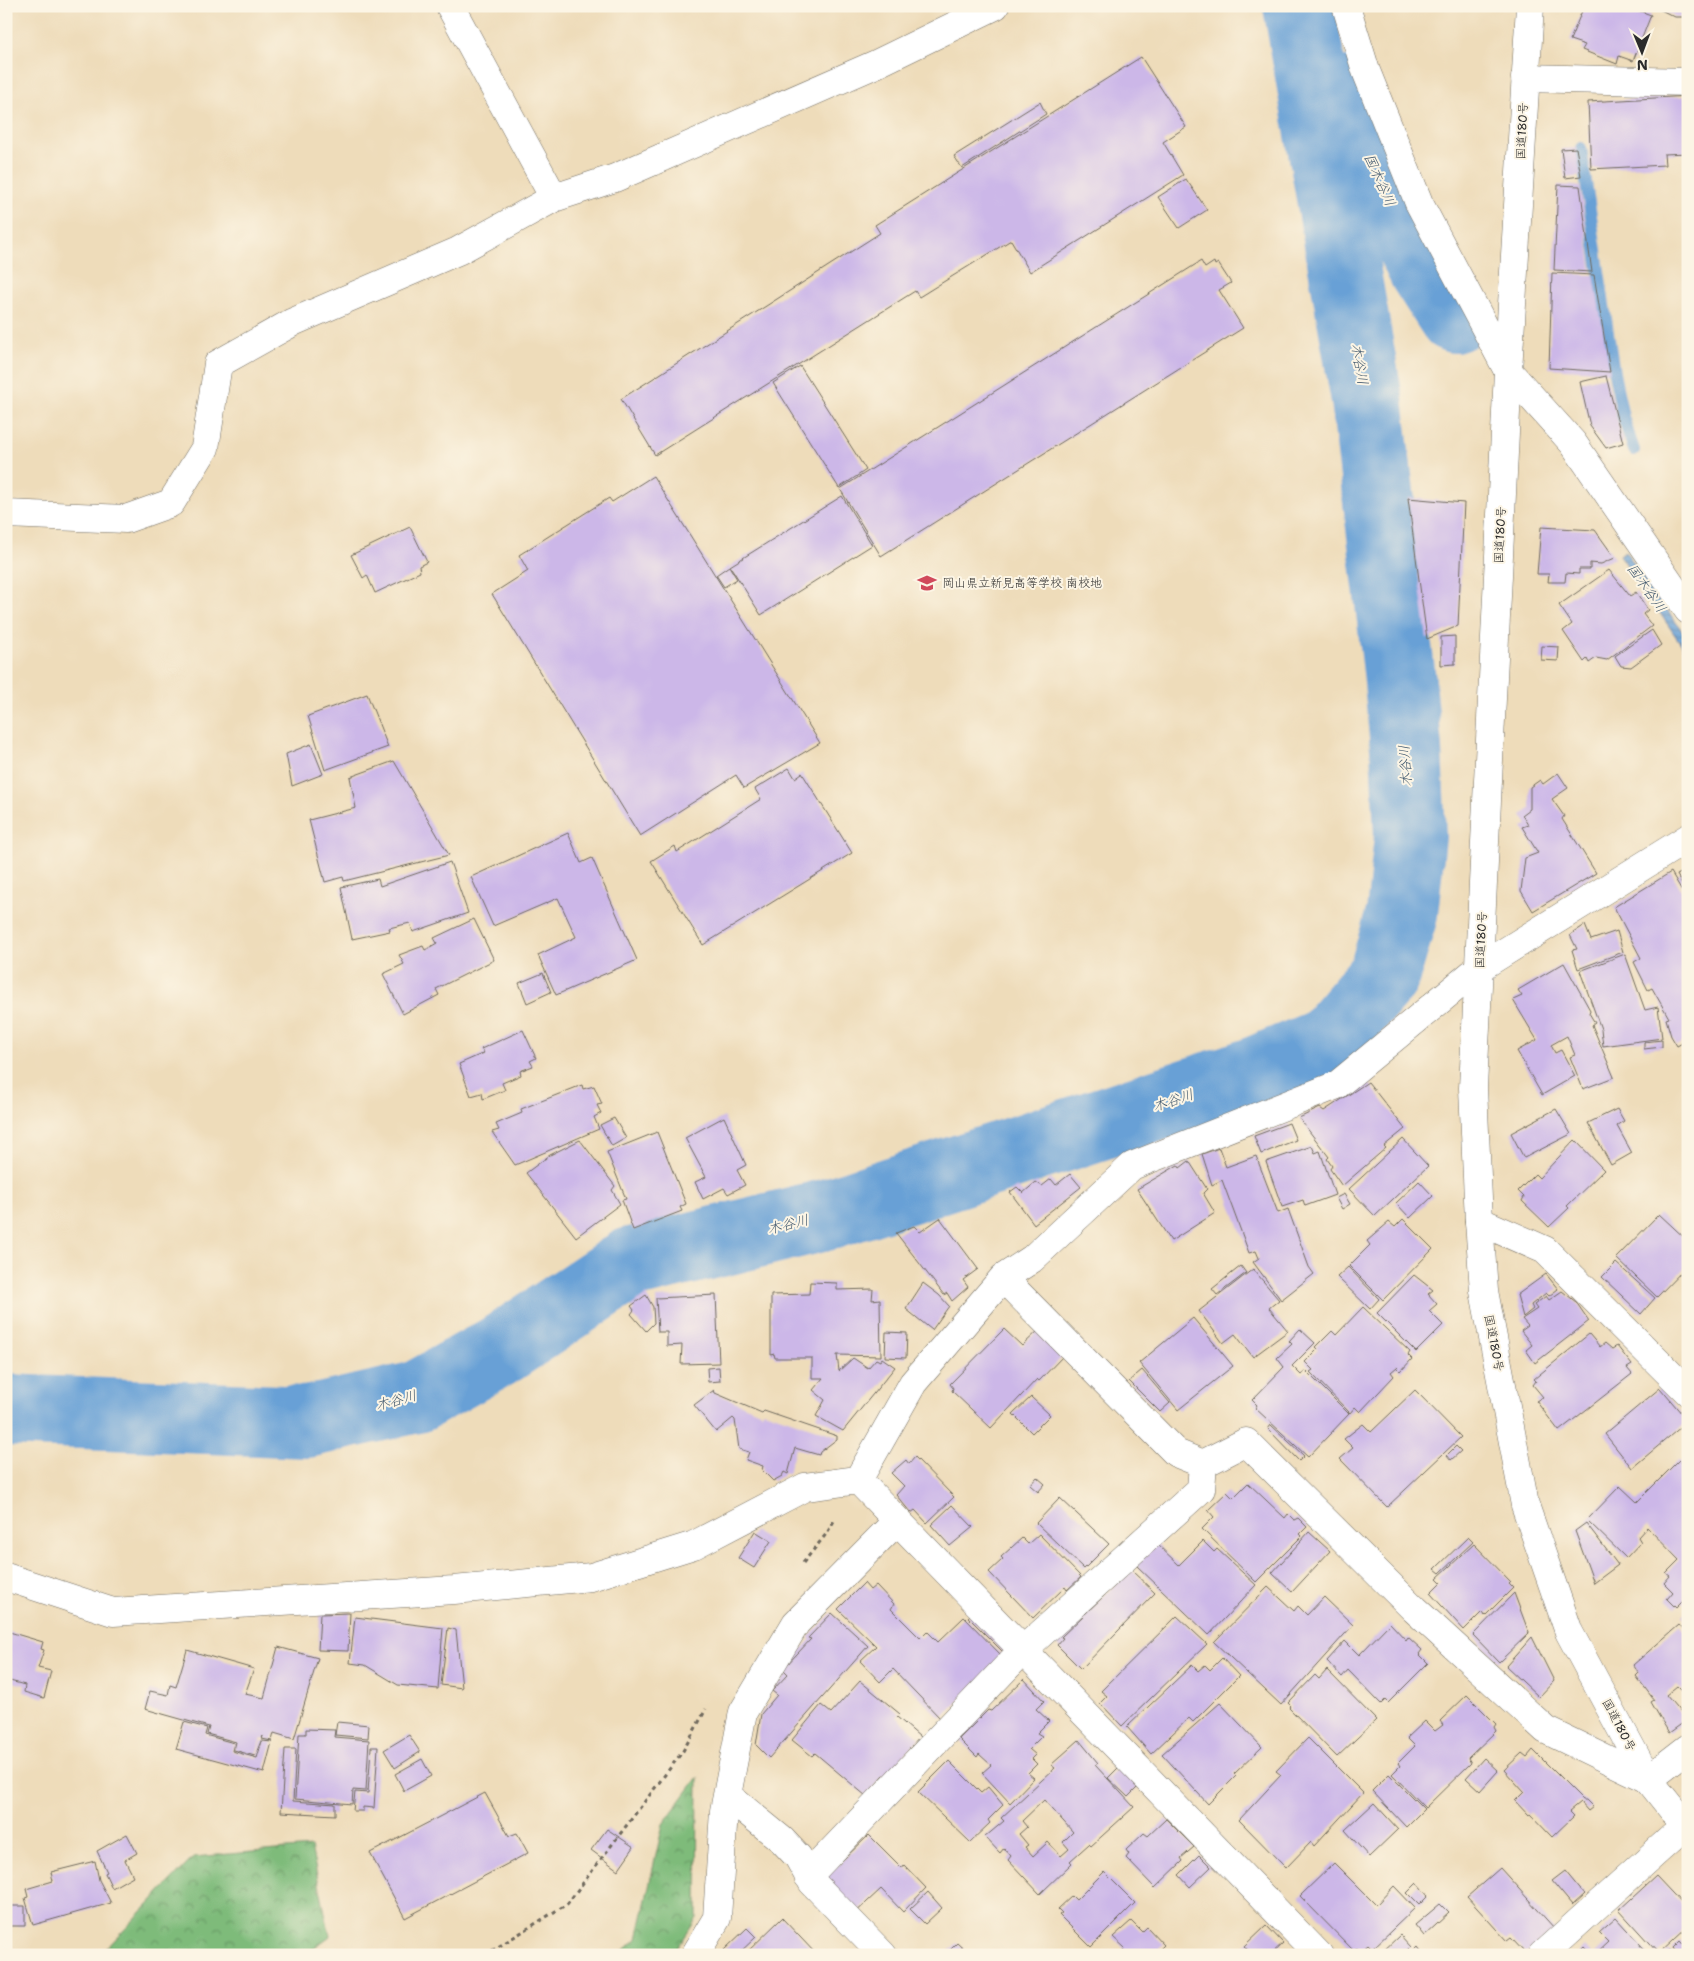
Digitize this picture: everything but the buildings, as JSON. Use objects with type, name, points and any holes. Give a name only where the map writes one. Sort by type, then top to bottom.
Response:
[{"type":"main road","points":[[450,6],[554,198]]},
{"type":"main road","points":[[6,514],[126,520],[171,503],[204,448],[218,364],[293,322],[458,251],[554,198],[615,178],[876,64],[995,6]]},
{"type":"main road","points":[[1346,6],[1366,71],[1419,203],[1508,371],[1573,444],[1688,610]]},
{"type":"main road","name":"国道180号","points":[[1530,6],[1508,371],[1473,1088],[1484,1291],[1526,1505],[1569,1632],[1648,1779],[1687,1827]]},
{"type":"main road","points":[[1525,78],[1688,82]]},
{"type":"main road","points":[[858,1480],[913,1383],[1004,1278],[1032,1258],[1132,1166],[1337,1085],[1479,968],[1688,838]]},
{"type":"main road","points":[[1479,1221],[1545,1250],[1688,1392]]},
{"type":"main road","points":[[1004,1278],[1176,1453],[1203,1464],[1246,1442],[1414,1609],[1546,1730],[1648,1779],[1688,1748]]},
{"type":"main road","points":[[808,1876],[1023,1650],[1201,1488],[1203,1464]]},
{"type":"main road","points":[[858,1480],[1319,1955]]},
{"type":"main road","points":[[6,1577],[113,1612],[454,1590],[591,1577],[694,1545],[805,1487],[858,1480]]},
{"type":"main road","points":[[695,1955],[717,1918],[724,1811],[743,1712],[796,1623],[897,1520]]},
{"type":"main road","points":[[727,1795],[782,1840],[798,1857],[812,1882],[883,1955]]},
{"type":"main road","points":[[1542,1955],[1687,1827]]},
{"type":"path","points":[[485,1955],[567,1904]]},
{"type":"green space","points":[[698,1777],[697,1918],[673,1955],[619,1955],[637,1939],[663,1824]]},
{"type":"green space","points":[[311,1847],[330,1936],[304,1955],[91,1955],[106,1949],[194,1857]]},
{"type":"water","points":[[1625,551],[1688,639],[1688,654],[1620,555]]},
{"type":"waterway","name":"木谷川","points":[[6,1410],[307,1422],[417,1397],[502,1349],[631,1263],[829,1214],[1251,1074],[1326,1043],[1384,975],[1402,914],[1410,836],[1406,748],[1399,671],[1367,400],[1299,6]]},
{"type":"waterway","name":"国木谷川","points":[[1342,92],[1386,193],[1425,272],[1454,317]]},
{"type":"waterway","points":[[1581,148],[1614,373],[1623,417],[1634,450]]},
{"type":"place","name":"岡山県立新見高等学校 南校地","points":[[927,583]]}]
